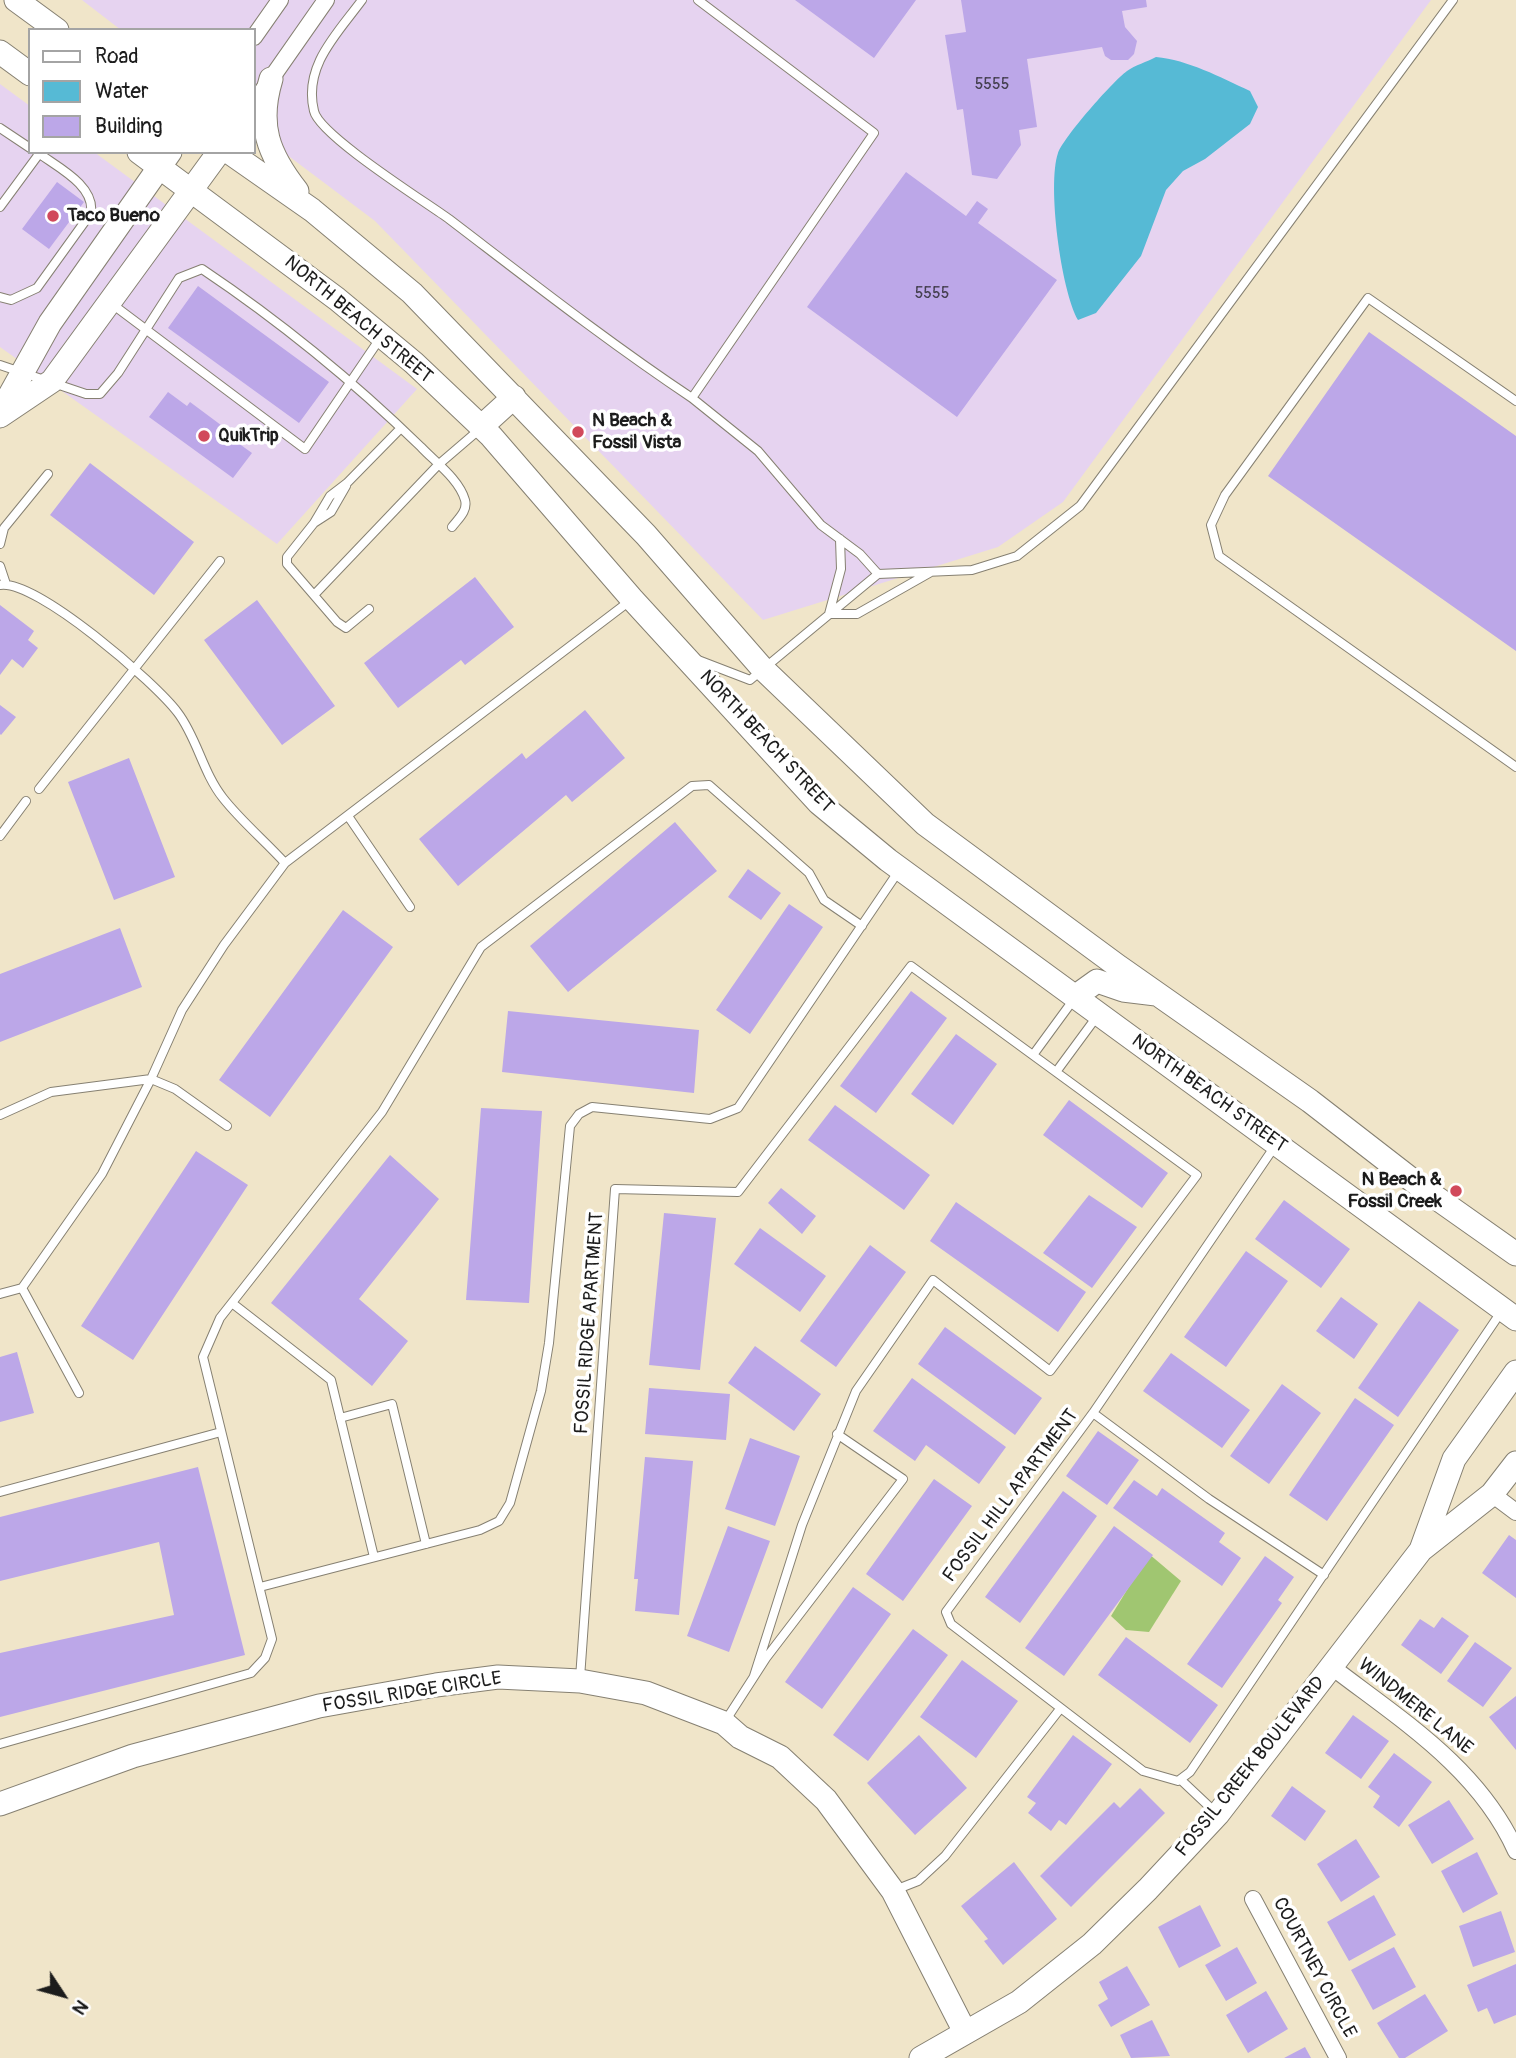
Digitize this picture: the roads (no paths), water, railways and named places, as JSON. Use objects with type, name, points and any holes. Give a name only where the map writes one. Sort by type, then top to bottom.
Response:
[{"type":"main road","points":[[16,0],[54,28]]},
{"type":"main road","points":[[1,56],[28,73]]},
{"type":"main road","points":[[271,79],[265,98],[264,126],[275,163],[312,210]]},
{"type":"main road","name":"NORTH BEACH STREET","points":[[146,154],[165,160],[192,190],[382,335],[481,427],[632,599],[820,803],[900,869],[1510,1314]]},
{"type":"main road","points":[[0,415],[52,381],[218,154]]},
{"type":"main road","points":[[232,154],[312,210],[412,293],[646,535],[762,668],[925,824],[1512,1250]]},
{"type":"main road","points":[[0,415],[50,324],[165,160]]},
{"type":"main road","points":[[481,427],[514,397]]},
{"type":"main road","points":[[1076,996],[1097,982],[1123,990],[1159,995]]},
{"type":"main road","name":"FOSSIL CREEK BOULEVARD","points":[[1421,1550],[1454,1459],[1516,1372]]},
{"type":"main road","name":"FOSSIL CREEK BOULEVARD","points":[[921,2058],[1019,2002],[1093,1944],[1218,1814],[1421,1550],[1492,1494],[1516,1463]]},
{"type":"main road","name":"FOSSIL RIDGE CIRCLE","points":[[0,1804],[133,1756],[319,1706],[498,1676],[580,1681],[646,1693],[724,1723],[740,1737],[780,1757],[826,1800],[893,1891],[965,2032]]},
{"type":"street","points":[[256,34],[280,0]]},
{"type":"street","points":[[256,100],[326,0]]},
{"type":"street","points":[[1492,1494],[1516,1512]]},
{"type":"street","name":"WINDMERE LANE","points":[[1332,1667],[1470,1779],[1507,1830],[1516,1851]]},
{"type":"street","name":"COURTNEY CIRCLE","points":[[1253,1899],[1338,2058]]},
{"type":"lane","points":[[362,0],[315,66],[309,88],[314,115],[330,133],[565,309],[692,398],[758,451],[821,525],[860,554],[878,574]]},
{"type":"lane","points":[[692,398],[874,133],[698,0]]},
{"type":"lane","points":[[683,654],[750,680],[878,574],[972,570],[1017,556],[1080,506],[1453,0]]},
{"type":"lane","points":[[1,129],[28,147]]},
{"type":"lane","points":[[0,207],[37,154]]},
{"type":"lane","points":[[0,297],[10,300],[37,288],[91,213],[93,202],[86,189],[39,154]]},
{"type":"lane","points":[[0,365],[86,394],[100,394],[118,373],[179,278],[202,269],[246,298],[351,381],[438,465],[457,485],[465,501],[464,512],[452,527]]},
{"type":"lane","points":[[1516,401],[1368,298],[1224,495],[1211,525],[1219,556],[1516,767]]},
{"type":"lane","points":[[109,302],[305,449],[382,335]]},
{"type":"lane","points":[[314,595],[438,465],[481,427]]},
{"type":"lane","points":[[369,609],[346,628],[287,564],[287,557],[314,523],[331,512],[347,483],[401,428]]},
{"type":"lane","points":[[0,544],[4,528],[48,474]]},
{"type":"lane","points":[[829,614],[841,569],[840,539]]},
{"type":"lane","points":[[39,789],[100,708],[136,668],[220,561]]},
{"type":"lane","points":[[0,566],[3,585],[36,596],[136,668],[178,713],[221,796],[285,863]]},
{"type":"lane","points":[[829,614],[857,614],[933,571]]},
{"type":"lane","points":[[0,1294],[22,1288],[102,1174],[151,1079],[182,1010],[224,944],[285,863],[632,599]]},
{"type":"lane","points":[[0,1744],[251,1674],[265,1658],[272,1639],[203,1357],[220,1318],[382,1112],[481,947],[692,786],[709,785],[809,873],[824,900],[862,926]]},
{"type":"lane","points":[[0,836],[26,801]]},
{"type":"lane","points":[[348,816],[410,907]]},
{"type":"lane","points":[[260,1587],[480,1530],[499,1521],[510,1503],[541,1391],[549,1343],[570,1126],[579,1114],[593,1107],[710,1119],[738,1108],[900,869]]},
{"type":"lane","name":"FOSSIL RIDGE APARTMENT","points":[[580,1681],[615,1189],[738,1192],[911,966],[1198,1175],[1050,1371],[933,1280],[856,1391],[802,1525],[754,1676]]},
{"type":"lane","points":[[1033,1055],[1076,996]]},
{"type":"lane","points":[[1056,1072],[1099,1014]]},
{"type":"lane","points":[[0,1115],[51,1093],[151,1079],[175,1089],[227,1126]]},
{"type":"lane","name":"FOSSIL HILL APARTMENT","points":[[1181,1780],[1143,1771],[951,1624],[946,1612],[1093,1413],[1277,1144]]},
{"type":"lane","points":[[22,1288],[79,1393]]},
{"type":"lane","points":[[232,1303],[331,1380],[374,1557]]},
{"type":"lane","points":[[1218,1814],[1181,1780],[1208,1748],[1324,1575],[1510,1314]]},
{"type":"lane","points":[[341,1418],[392,1404],[426,1544]]},
{"type":"lane","name":"FOSSIL HILL APARTMENT","points":[[1093,1413],[1209,1499],[1324,1575]]},
{"type":"lane","points":[[0,1492],[221,1432]]},
{"type":"lane","name":"FOSSIL RIDGE APARTMENT","points":[[724,1723],[754,1676],[903,1479],[837,1434]]},
{"type":"lane","points":[[893,1891],[918,1881],[945,1856],[1060,1709]]},
{"type":"water","points":[[1156,57],[1192,65],[1250,91],[1258,107],[1250,124],[1205,159],[1183,171],[1166,190],[1141,256],[1096,313],[1078,320],[1066,286],[1055,212],[1055,168],[1058,153],[1079,123],[1120,77],[1130,69]]},
{"type":"place","name":"Taco Bueno","points":[[53,216]]},
{"type":"place","name":"N Beach & Fossil Vista","points":[[578,432]]},
{"type":"place","name":"QuikTrip","points":[[204,436]]},
{"type":"place","name":"N Beach & Fossil Creek","points":[[1456,1191]]}]
